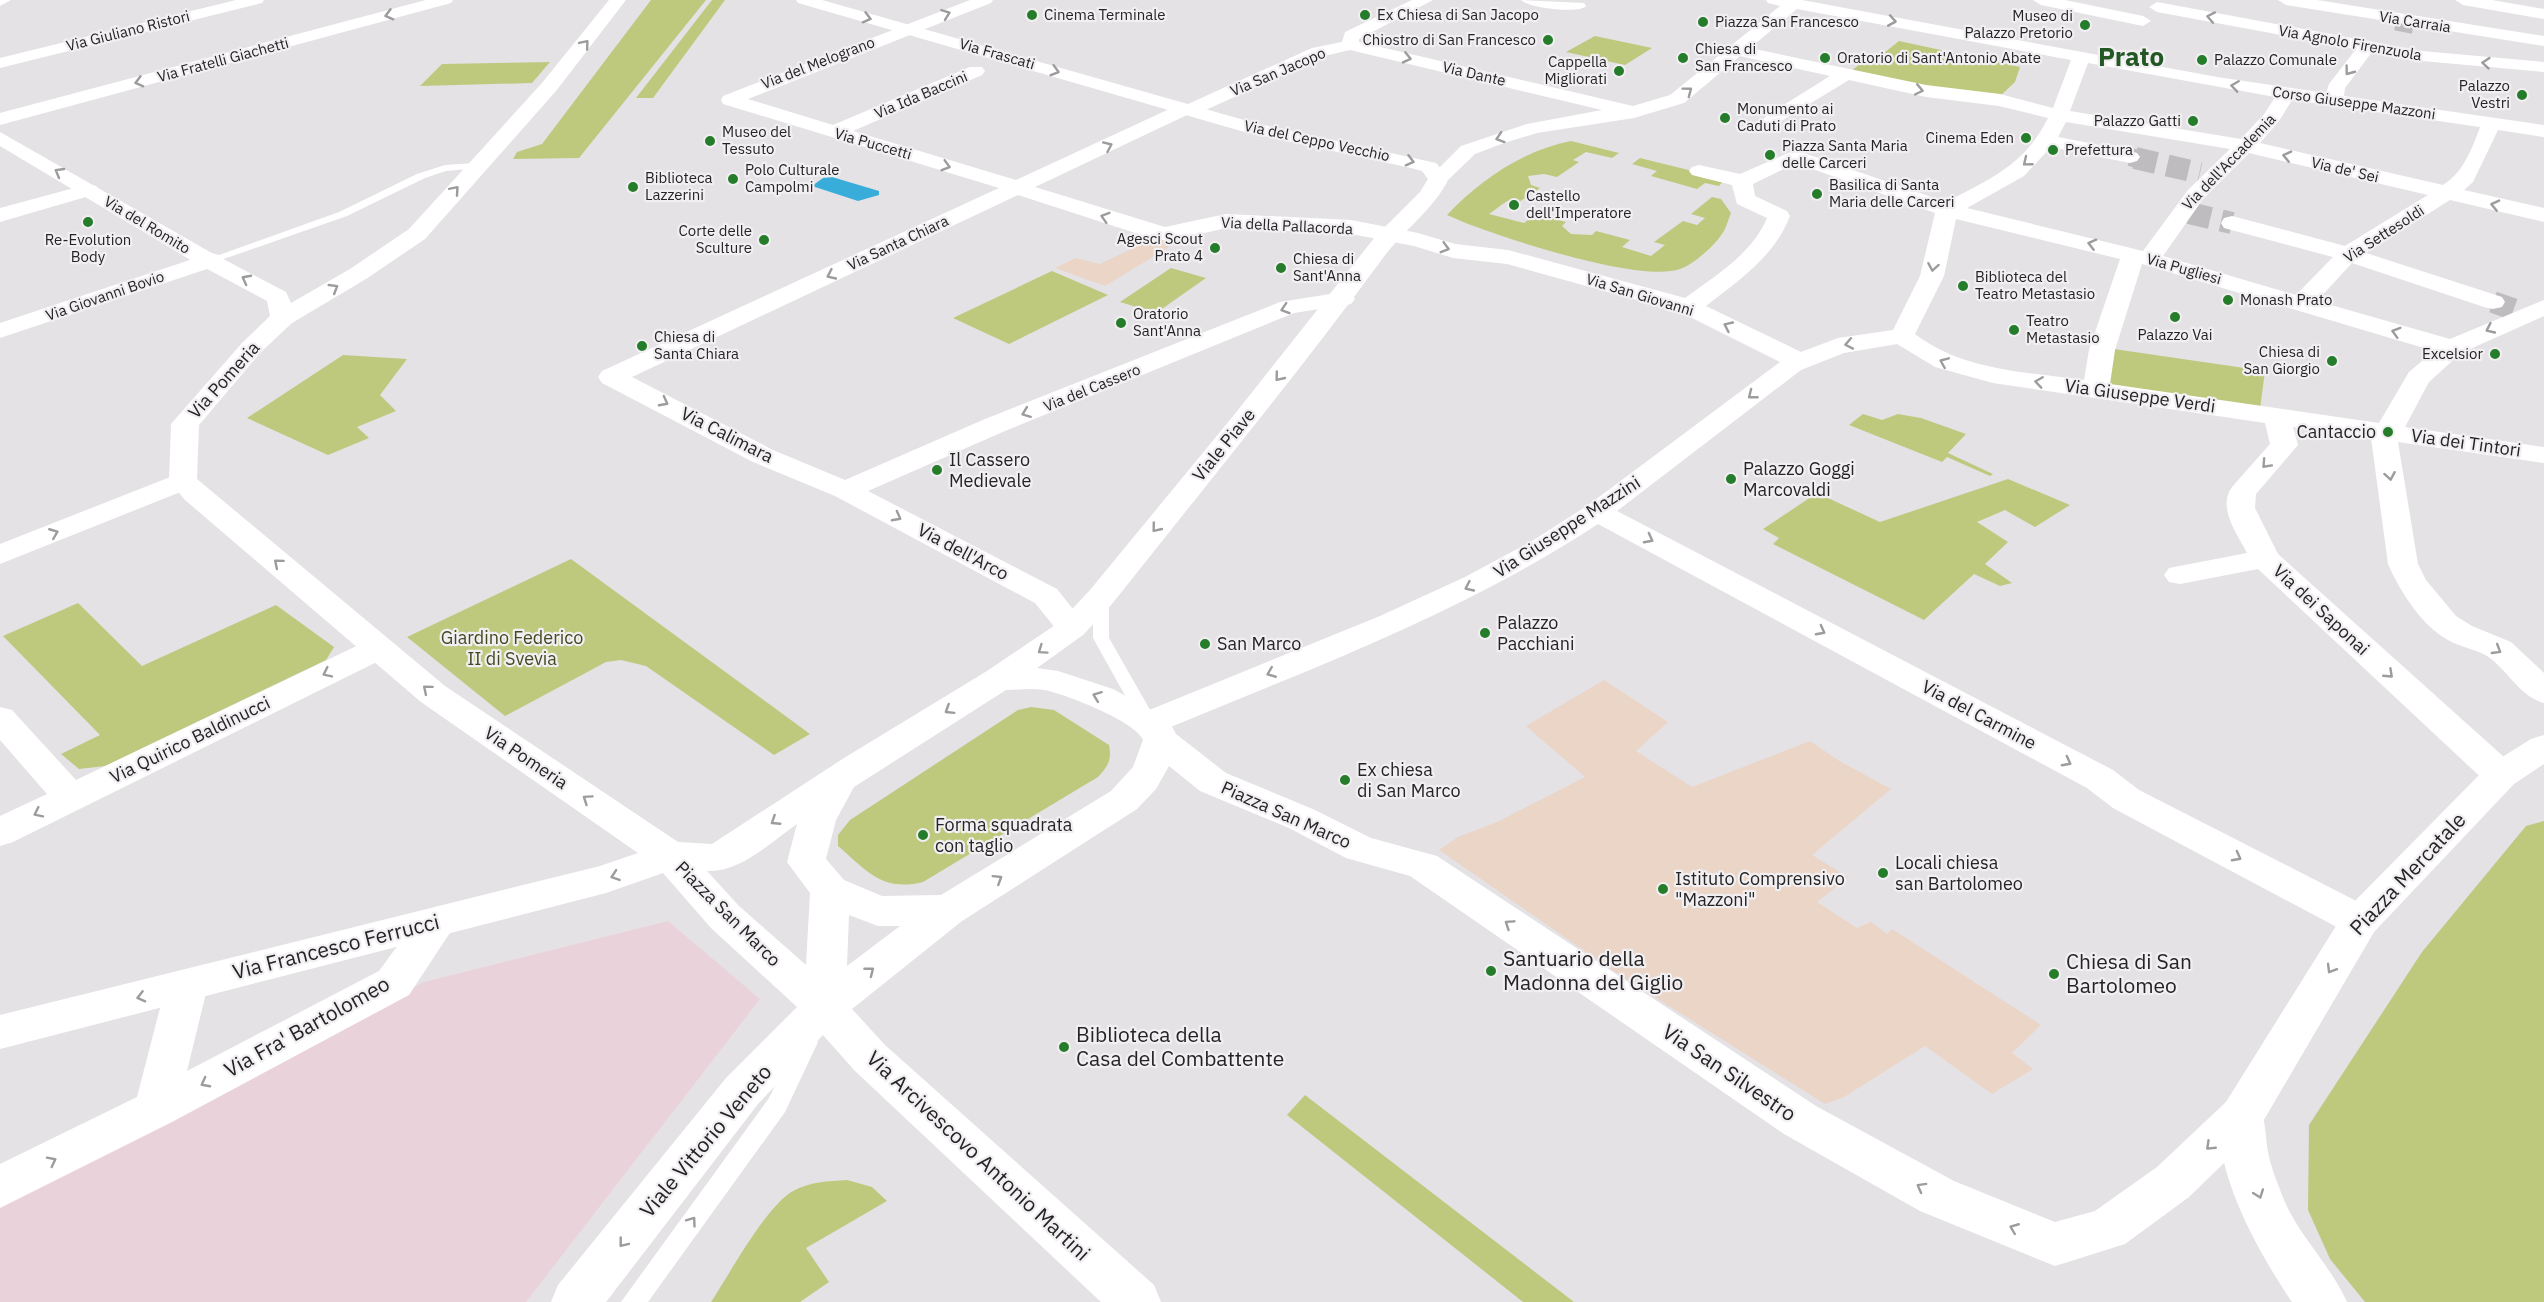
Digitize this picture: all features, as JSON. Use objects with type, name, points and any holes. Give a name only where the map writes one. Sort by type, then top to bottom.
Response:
[{"type":"street","name":"Via Giuliano Ristori","points":[[0,63],[256,0]]},
{"type":"street","name":"Via Fratelli Giachetti","points":[[0,119],[445,0]]},
{"type":"street","name":"Via Pomeria","points":[[618,0],[549,87],[417,234],[358,274],[283,318],[251,348],[184,424],[183,481],[195,494],[433,694],[670,856]]},
{"type":"street","name":"Via del Melograno","points":[[730,99],[985,0]]},
{"type":"street","points":[[1529,0],[1578,6]]},
{"type":"street","points":[[1774,0],[1793,4]]},
{"type":"street","points":[[2042,0],[2141,23]]},
{"type":"street","name":"Via Carraia","points":[[2286,0],[2404,24],[2544,41]]},
{"type":"street","points":[[2396,52],[2404,24],[2402,18],[2410,0]]},
{"type":"street","points":[[2463,0],[2544,14]]},
{"type":"street","name":"Via Frascati","points":[[809,1],[1187,110]]},
{"type":"street","name":"Via San Jacopo","points":[[1187,110],[1318,52],[1350,45],[1351,36],[1429,1]]},
{"type":"street","points":[[2107,61],[2160,2]]},
{"type":"street","name":"Via Agnolo Firenzuola","points":[[2160,2],[2239,23],[2396,52],[2544,67]]},
{"type":"street","points":[[1555,130],[1589,134],[1609,128],[1634,112],[1677,99],[1793,4]]},
{"type":"street","name":"Corso Giuseppe Mazzoni","points":[[1793,4],[2164,73],[2544,131]]},
{"type":"street","name":"Via Dante","points":[[1350,45],[1634,112]]},
{"type":"street","points":[[2334,98],[2336,88],[2367,46]]},
{"type":"street","name":"Via de' Sei","points":[[1737,48],[1791,62],[1964,98],[2000,100],[2058,115],[2245,146],[2544,216]]},
{"type":"street","points":[[1902,336],[1932,276],[1937,245],[1947,210],[2012,173],[2036,154],[2058,115],[2081,58],[2079,56]]},
{"type":"street","name":"Via Ida Baccini","points":[[833,132],[976,71]]},
{"type":"street","points":[[1773,120],[1823,90],[1843,73]]},
{"type":"street","name":"Via dell'Accademia","points":[[2096,390],[2102,350],[2141,257],[2185,212],[2206,174],[2245,146],[2280,109],[2286,93]]},
{"type":"street","name":"Via Puccetti","points":[[730,99],[1016,187]]},
{"type":"street","name":"Via del Ceppo Vecchio","points":[[1187,110],[1248,127],[1416,163],[1429,167],[1436,186]]},
{"type":"street","name":"Via Santa Chiara","points":[[611,377],[1016,187],[1187,110]]},
{"type":"street","name":"Via Settesoldi","points":[[2300,304],[2348,254],[2463,182],[2483,146],[2491,123]]},
{"type":"street","name":"Viale Piave","points":[[999,679],[1072,628],[1101,597],[1342,299],[1388,235],[1468,150],[1534,128],[1555,130]]},
{"type":"street","name":"Viale Piave","points":[[1436,186],[1555,130]]},
{"type":"street","name":"Via del Romito","points":[[0,138],[278,297],[283,318]]},
{"type":"street","points":[[2045,140],[2130,157]]},
{"type":"street","name":"Via Pugliesi","points":[[1742,181],[1795,156],[1947,210],[2141,257],[2452,348]]},
{"type":"street","points":[[1689,307],[1748,261],[1771,236],[1779,216],[1745,199],[1742,181],[1699,171]]},
{"type":"street","name":"Via della Pallacorda","points":[[1016,187],[1059,203],[1165,235],[1173,235],[1208,222],[1226,221],[1351,227],[1388,235]]},
{"type":"street","points":[[0,215],[89,190]]},
{"type":"street","name":"Via San Giovanni","points":[[1405,217],[1483,240],[1508,257]]},
{"type":"street","points":[[2232,223],[2348,254],[2493,302]]},
{"type":"street","name":"Via San Giovanni","points":[[1388,235],[1453,250],[1508,257],[1689,307],[1799,361]]},
{"type":"street","name":"Via Giovanni Bovio","points":[[0,331],[211,260]]},
{"type":"street","name":"Via del Cassero","points":[[845,490],[995,425],[1288,307],[1342,299]]},
{"type":"street","points":[[2535,310],[2452,348],[2418,378],[2384,439],[2403,564],[2412,583],[2445,623],[2460,633],[2499,649],[2544,692]]},
{"type":"street","name":"Via Giuseppe Mazzini","points":[[1155,732],[1476,584],[1597,512],[1799,361],[1838,346],[1902,336]]},
{"type":"street","name":"Via Giuseppe Verdi","points":[[1902,336],[1922,353],[1957,368],[2388,432]]},
{"type":"street","name":"Via Calimara","points":[[611,377],[638,389],[763,456],[845,490]]},
{"type":"street","name":"Via dei Saponai","points":[[2276,414],[2284,445],[2242,492],[2240,508],[2265,559],[2501,775]]},
{"type":"street","name":"Via dei Tintori","points":[[2388,432],[2544,455]]},
{"type":"street","points":[[0,555],[183,481]]},
{"type":"street","name":"Via dell'Arco","points":[[845,490],[1046,596],[1072,628]]},
{"type":"street","name":"Via del Carmine","points":[[1597,512],[2100,779],[2126,799],[2342,912]]},
{"type":"street","points":[[2180,575],[2265,559]]},
{"type":"street","name":"Via Quirico Baldinucci","points":[[0,832],[379,648]]},
{"type":"street","name":"Piazza San Marco","points":[[670,856],[719,858],[842,777],[999,679],[1046,679],[1101,697],[1155,732],[1213,782],[1302,819],[1359,848],[1423,866]]},
{"type":"street","points":[[0,718],[71,797]]},
{"type":"street","points":[[824,1007],[948,910],[1124,800],[1142,784],[1152,768],[1155,732]]},
{"type":"street","name":"Piazza Mercatale","points":[[2055,1244],[2108,1229],[2173,1182],[2242,1116],[2342,912],[2501,775],[2544,747]]},
{"type":"street","name":"Piazza San Marco","points":[[842,777],[820,811],[809,838],[806,862],[830,890],[878,911],[948,910]]},
{"type":"street","name":"Piazza San Marco","points":[[670,856],[725,917],[824,1007]]},
{"type":"street","name":"Via Francesco Ferrucci","points":[[0,1032],[606,879],[670,856]]},
{"type":"street","name":"Via San Silvestro","points":[[1423,866],[1800,1120],[1937,1196],[2055,1244]]},
{"type":"street","points":[[824,1007],[830,890]]},
{"type":"street","name":"Via Fra' Bartolomeo","points":[[0,1187],[156,1109],[394,982],[437,922]]},
{"type":"street","points":[[156,1109],[187,985]]},
{"type":"street","name":"Viale Vittorio Veneto","points":[[576,1302],[742,1091],[824,1007]]},
{"type":"street","name":"Via Arcivescovo Antonio Martini","points":[[824,1007],[870,1058],[1136,1302]]},
{"type":"street","points":[[2242,1116],[2247,1161],[2267,1215],[2306,1282],[2322,1302]]},
{"type":"lane","points":[[211,260],[343,214],[421,176],[445,168],[476,166]]},
{"type":"lane","points":[[1101,597],[1101,638],[1125,676],[1155,732]]},
{"type":"lane","name":"Viale Vittorio Veneto","points":[[633,1302],[777,1104],[824,1007]]},
{"type":"shaded area","points":[[1156,237],[1176,243],[1105,286],[1055,268],[1076,258],[1100,264]]},
{"type":"shaded area","name":"Istituto Comprensivo \"Mazzoni\"","points":[[1604,680],[1668,722],[1636,751],[1692,787],[1810,741],[1841,762],[1891,789],[1812,855],[1848,877],[1817,902],[1857,928],[1871,922],[1887,934],[1892,929],[2041,1025],[2012,1053],[2033,1069],[1992,1094],[1925,1046],[1844,1097],[1825,1104],[1618,974],[1439,850],[1458,837],[1497,822],[1585,777],[1526,726]]},
{"type":"shaded area","points":[[668,921],[760,999],[526,1302],[0,1302],[0,1197],[424,982]]},
{"type":"green space","points":[[651,0],[706,0],[579,158],[513,159],[517,152],[542,144]]},
{"type":"green space","points":[[712,0],[725,0],[653,98],[636,98]]},
{"type":"green space","points":[[1595,36],[1652,48],[1625,65],[1566,52]]},
{"type":"green space","points":[[1899,41],[2020,67],[2015,82],[1999,97],[1980,96],[1850,72],[1871,55],[1879,57]]},
{"type":"green space","points":[[550,62],[532,83],[420,86],[442,64]]},
{"type":"green space","points":[[1571,141],[1619,153],[1612,158],[1586,152],[1573,160],[1579,162],[1557,177],[1544,174],[1528,176],[1531,185],[1540,188],[1516,204],[1507,201],[1489,214],[1524,223],[1536,214],[1566,222],[1562,226],[1571,234],[1592,235],[1596,231],[1630,240],[1622,247],[1651,256],[1665,245],[1654,242],[1683,221],[1697,225],[1705,218],[1691,214],[1712,197],[1721,199],[1731,213],[1723,232],[1709,249],[1691,264],[1680,269],[1660,272],[1632,270],[1564,255],[1495,234],[1447,215],[1474,190],[1504,168],[1536,151]]},
{"type":"green space","points":[[1640,158],[1725,179],[1719,186],[1705,183],[1697,189],[1651,176],[1657,171],[1632,164]]},
{"type":"green space","points":[[1171,268],[1206,278],[1156,313],[1120,302]]},
{"type":"green space","points":[[1052,271],[1108,295],[1009,344],[953,318]]},
{"type":"green space","points":[[2107,348],[2265,371],[2260,409],[2097,385]]},
{"type":"green space","points":[[343,355],[407,359],[380,395],[396,411],[357,427],[369,438],[328,455],[247,418]]},
{"type":"green space","points":[[1863,414],[1882,420],[1898,414],[1921,418],[1966,434],[1948,453],[1993,474],[1990,476],[1947,457],[1942,462],[1849,425]]},
{"type":"green space","points":[[2008,479],[2070,505],[2035,527],[2005,510],[1977,522],[2008,542],[1985,564],[2012,583],[2000,586],[1974,574],[1924,620],[1773,544],[1779,538],[1763,529],[1817,493],[1880,522]]},
{"type":"green space","name":"Giardino Federico II di Svevia","points":[[571,559],[810,734],[774,755],[646,666],[621,660],[606,662],[505,716],[407,637]]},
{"type":"green space","points":[[78,603],[142,666],[276,605],[334,647],[326,660],[105,766],[79,769],[61,754],[100,735],[3,636]]},
{"type":"green space","points":[[1031,707],[1054,710],[1109,745],[1108,762],[1098,777],[923,882],[896,884],[886,882],[867,871],[838,846],[838,835],[850,820],[1018,710]]},
{"type":"green space","points":[[2544,821],[2544,1302],[2365,1302],[2330,1259],[2308,1210],[2309,1125],[2422,952],[2526,826]]},
{"type":"green space","points":[[1305,1095],[1574,1302],[1523,1302],[1287,1115]]},
{"type":"green space","points":[[847,1180],[872,1187],[887,1201],[806,1248],[829,1282],[800,1302],[711,1302],[760,1226],[782,1199],[793,1191],[812,1184]]},
{"type":"water","points":[[832,177],[879,191],[879,195],[858,201],[812,186],[823,178]]},
{"type":"tunnel","points":[[2403,32],[2405,22]]},
{"type":"tunnel","points":[[2130,157],[2141,160]]},
{"type":"tunnel","points":[[2135,158],[2200,173]]},
{"type":"tunnel","points":[[2189,213],[2232,223]]},
{"type":"tunnel","points":[[2493,302],[2518,311]]},
{"type":"place","name":"Cinema Terminale","points":[[1032,15]]},
{"type":"place","name":"Ex Chiesa di San Jacopo","points":[[1365,15]]},
{"type":"place","name":"Piazza San Francesco","points":[[1703,22]]},
{"type":"place","name":"Museo di Palazzo Pretorio","points":[[2085,25]]},
{"type":"place","name":"Chiostro di San Francesco","points":[[1548,40]]},
{"type":"place","name":"Chiesa di San Francesco","points":[[1683,58]]},
{"type":"place","name":"Oratorio di Sant'Antonio Abate","points":[[1825,58]]},
{"type":"place","name":"Palazzo Comunale","points":[[2202,60]]},
{"type":"place","name":"Cappella Migliorati","points":[[1619,71]]},
{"type":"place","name":"Palazzo Vestri","points":[[2522,95]]},
{"type":"place","name":"Monumento ai Caduti di Prato","points":[[1725,118]]},
{"type":"place","name":"Palazzo Gatti","points":[[2193,121]]},
{"type":"place","name":"Cinema Eden","points":[[2026,138]]},
{"type":"place","name":"Museo del Tessuto","points":[[710,141]]},
{"type":"place","name":"Prefettura","points":[[2053,150]]},
{"type":"place","name":"Piazza Santa Maria delle Carceri","points":[[1770,155]]},
{"type":"place","name":"Polo Culturale Campolmi","points":[[733,179]]},
{"type":"place","name":"Biblioteca Lazzerini","points":[[633,187]]},
{"type":"place","name":"Basilica di Santa Maria delle Carceri","points":[[1817,194]]},
{"type":"place","name":"Castello dell'Imperatore","points":[[1514,205]]},
{"type":"place","name":"Re-Evolution Body","points":[[88,222]]},
{"type":"place","name":"Corte delle Sculture","points":[[764,240]]},
{"type":"place","name":"Agesci Scout Prato 4","points":[[1215,248]]},
{"type":"place","name":"Chiesa di Sant'Anna","points":[[1281,268]]},
{"type":"place","name":"Biblioteca del Teatro Metastasio","points":[[1963,286]]},
{"type":"place","name":"Monash Prato","points":[[2228,300]]},
{"type":"place","name":"Palazzo Vai","points":[[2175,317]]},
{"type":"place","name":"Oratorio Sant'Anna","points":[[1121,323]]},
{"type":"place","name":"Teatro Metastasio","points":[[2014,330]]},
{"type":"place","name":"Chiesa di Santa Chiara","points":[[642,346]]},
{"type":"place","name":"Excelsior","points":[[2495,354]]},
{"type":"place","name":"Chiesa di San Giorgio","points":[[2332,361]]},
{"type":"place","name":"Cantaccio","points":[[2388,432]]},
{"type":"place","name":"Il Cassero Medievale","points":[[937,470]]},
{"type":"place","name":"Palazzo Goggi Marcovaldi","points":[[1731,479]]},
{"type":"place","name":"Palazzo Pacchiani","points":[[1485,633]]},
{"type":"place","name":"San Marco","points":[[1205,644]]},
{"type":"place","name":"Ex chiesa di San Marco","points":[[1345,780]]},
{"type":"place","name":"Forma squadrata con taglio","points":[[923,835]]},
{"type":"place","name":"Locali chiesa san Bartolomeo","points":[[1883,873]]},
{"type":"place","name":"Istituto Comprensivo \"Mazzoni\"","points":[[1663,889]]},
{"type":"place","name":"Santuario della Madonna del Giglio","points":[[1491,971]]},
{"type":"place","name":"Chiesa di San Bartolomeo","points":[[2054,974]]},
{"type":"place","name":"Biblioteca della Casa del Combattente","points":[[1064,1047]]},
{"type":"district","name":"Prato","points":[[2131,57]]}]
